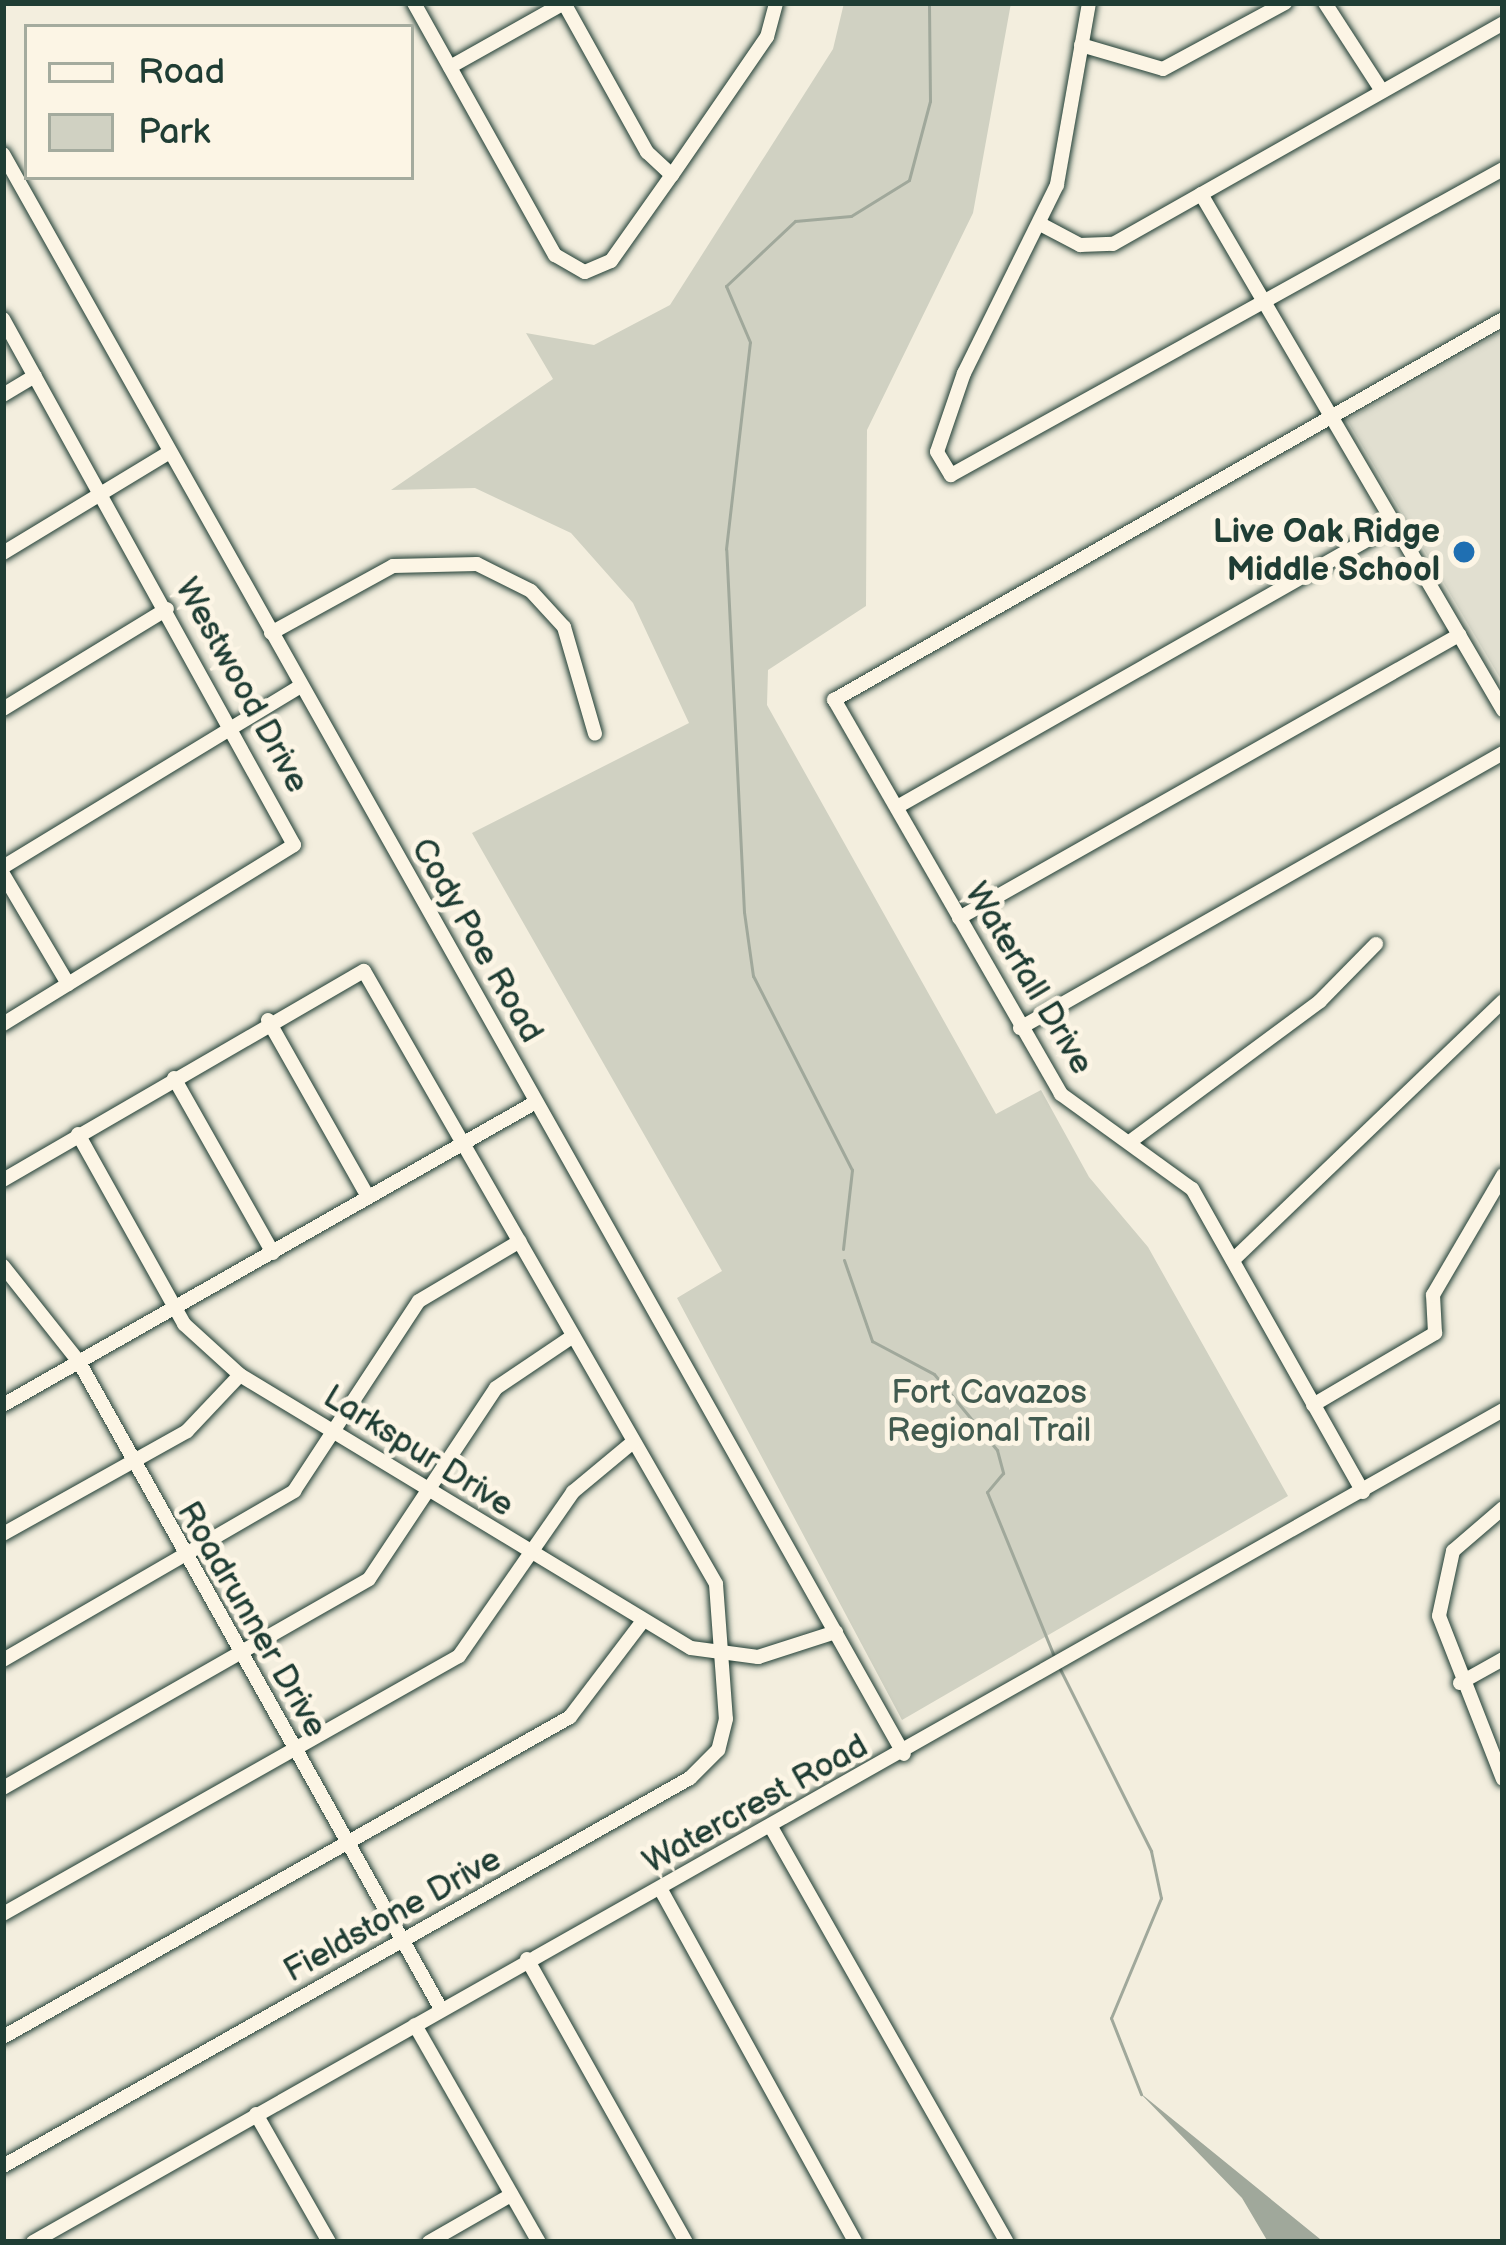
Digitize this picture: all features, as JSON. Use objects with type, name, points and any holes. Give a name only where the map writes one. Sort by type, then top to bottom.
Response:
[{"type":"street","points":[[414,3],[555,255],[574,271],[611,261],[767,37],[776,3]]},
{"type":"street","points":[[450,67],[564,3],[647,152],[672,175]]},
{"type":"street","points":[[1089,3],[1044,226],[964,374],[937,452],[943,470],[970,470],[1503,169]]},
{"type":"street","points":[[1081,46],[1163,69],[1285,3]]},
{"type":"street","points":[[1325,3],[1382,92]]},
{"type":"street","points":[[1044,226],[1080,245],[1113,244],[1503,23]]},
{"type":"street","name":"Cody Poe Road","points":[[3,154],[904,1754]]},
{"type":"street","points":[[1201,194],[1503,710]]},
{"type":"street","name":"Westwood Drive","points":[[3,319],[233,727],[292,850],[3,1024]]},
{"type":"street","points":[[1332,416],[1503,319]]},
{"type":"street","points":[[3,395],[35,376]]},
{"type":"street","name":"Waterfall Drive","points":[[1332,416],[834,700],[1061,1094],[1192,1189],[1363,1492]]},
{"type":"street","points":[[3,553],[170,452]]},
{"type":"street","points":[[897,807],[1395,524]]},
{"type":"street","points":[[271,633],[393,566],[477,564],[531,591],[564,627],[595,734]]},
{"type":"street","points":[[3,709],[167,609]]},
{"type":"street","points":[[959,918],[1459,635]]},
{"type":"street","points":[[68,984],[3,870],[301,686]]},
{"type":"street","points":[[1020,1028],[1503,753]]},
{"type":"street","points":[[1131,1142],[1320,1000],[1376,944]]},
{"type":"street","name":"Fieldstone Drive","points":[[3,2166],[700,1771],[721,1742],[725,1655],[716,1584],[364,971],[268,1020]]},
{"type":"street","points":[[1233,1260],[1501,1008]]},
{"type":"street","points":[[3,1180],[268,1020],[368,1195]]},
{"type":"street","points":[[174,1078],[273,1253]]},
{"type":"street","points":[[3,1405],[536,1102]]},
{"type":"street","name":"Larkspur Drive","points":[[78,1134],[174,1308],[240,1375],[643,1621],[725,1655],[791,1652],[836,1632]]},
{"type":"street","points":[[1313,1405],[1435,1333],[1433,1295],[1503,1175]]},
{"type":"street","points":[[3,1660],[294,1491],[338,1433],[418,1301],[520,1241]]},
{"type":"street","name":"Roadrunner Drive","points":[[3,1266],[79,1362],[183,1557],[441,2009]]},
{"type":"street","points":[[3,1788],[369,1579],[496,1388],[573,1336]]},
{"type":"street","points":[[3,1534],[203,1420],[240,1375]]},
{"type":"street","name":"Watercrest Road","points":[[35,2241],[527,1959],[661,1890],[1027,1685],[1503,1410]]},
{"type":"street","points":[[3,1914],[459,1656],[573,1492],[633,1442]]},
{"type":"street","points":[[1503,1508],[1466,1533],[1444,1568],[1441,1637],[1503,1779]]},
{"type":"street","points":[[3,2038],[570,1717],[643,1621]]},
{"type":"street","points":[[1460,1684],[1503,1659]]},
{"type":"street","points":[[771,1828],[1007,2242]]},
{"type":"street","points":[[661,1890],[855,2242]]},
{"type":"street","points":[[527,1959],[686,2242]]},
{"type":"street","points":[[415,2025],[539,2242]]},
{"type":"street","points":[[256,2114],[329,2242]]},
{"type":"street","points":[[428,2242],[512,2195]]},
{"type":"shaded area","name":"Live Oak Ridge Middle School","points":[[1503,331],[1503,683],[1347,420]]},
{"type":"shaded area","points":[[1139,2092],[1324,2242],[1268,2242],[1242,2198]]},
{"type":"green space","name":"Fort Cavazos Regional Trail","points":[[844,3],[1011,3],[973,213],[867,430],[866,606],[768,670],[767,705],[996,1114],[1041,1090],[1089,1177],[1148,1247],[1288,1496],[902,1720],[677,1298],[722,1271],[472,833],[689,723],[633,603],[571,533],[475,488],[391,490],[553,379],[526,333],[594,345],[670,305],[833,49]]},
{"type":"waterway","points":[[843,1249],[852,1170],[753,976],[744,912],[726,549],[750,342],[726,286],[795,221],[851,216],[909,180],[930,101],[929,3]]},
{"type":"waterway","points":[[844,1260],[872,1341],[934,1374],[997,1450],[1003,1473],[987,1492],[1054,1656]]},
{"type":"waterway","points":[[1058,1665],[1151,1851],[1161,1898],[1111,2018],[1141,2094]]},
{"type":"place","name":"Live Oak Ridge Middle School","points":[[1464,552]]}]
